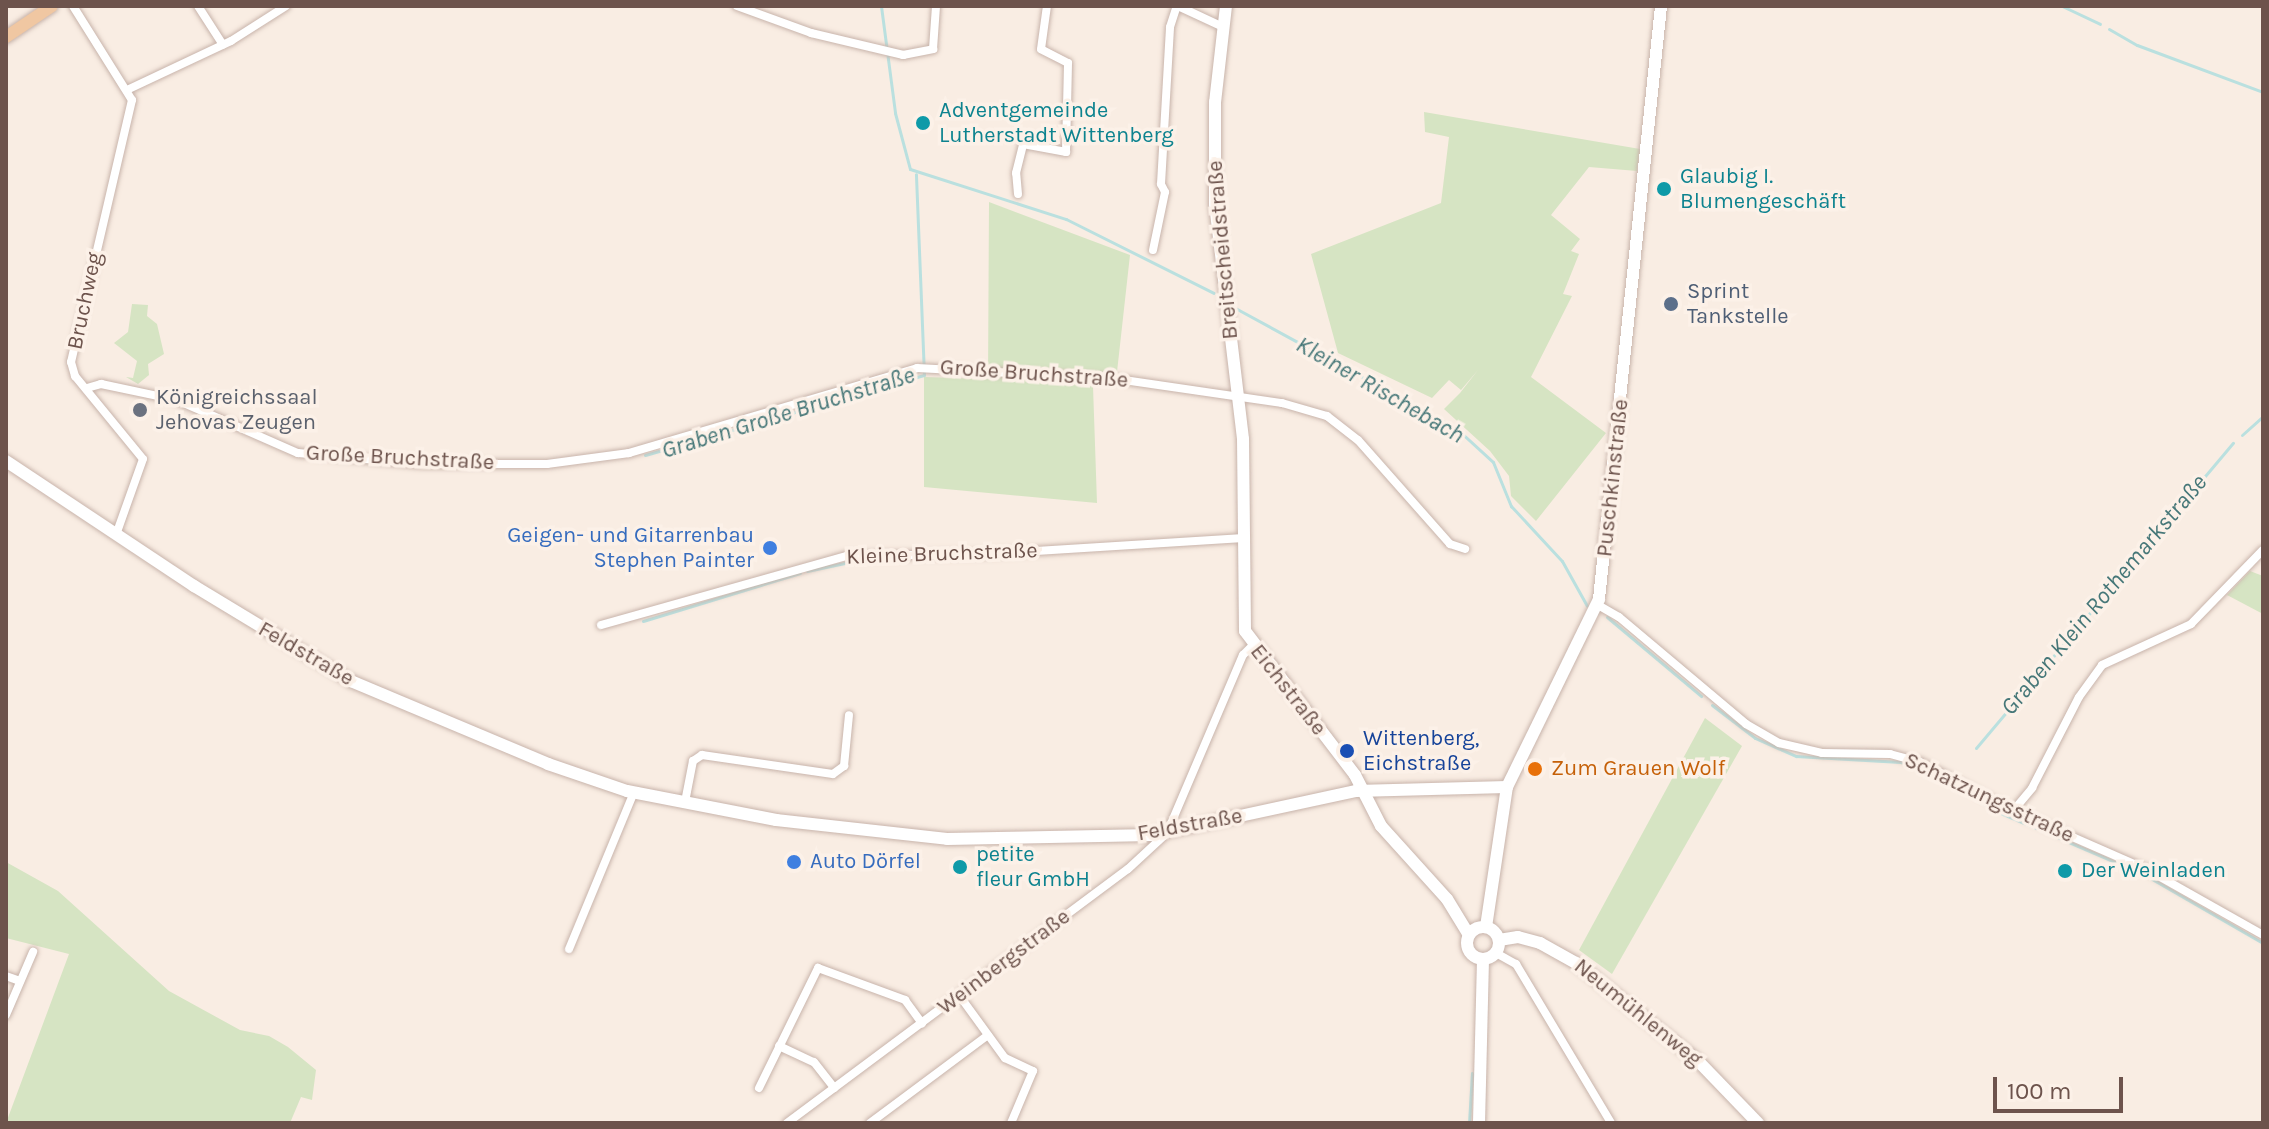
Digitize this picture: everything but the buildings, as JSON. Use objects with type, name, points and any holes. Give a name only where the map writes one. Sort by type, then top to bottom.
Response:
[{"type":"main road","points":[[6,37],[52,6]]},
{"type":"street","points":[[73,6],[129,89],[223,45],[286,6]]},
{"type":"street","points":[[198,6],[223,45]]},
{"type":"street","points":[[737,6],[887,54],[922,55],[935,44],[936,6]]},
{"type":"street","points":[[771,17],[774,6]]},
{"type":"street","points":[[1018,194],[1016,173],[1023,144],[1066,152],[1068,63],[1041,49],[1047,6]]},
{"type":"street","points":[[1153,250],[1165,192],[1161,184],[1170,27],[1177,6],[1223,27]]},
{"type":"street","name":"Breitscheidstraße","points":[[1226,6],[1215,102],[1215,204],[1239,397]]},
{"type":"street","name":"Puschkinstraße","points":[[1486,927],[1507,787],[1596,609],[1661,6]]},
{"type":"street","name":"Bruchweg","points":[[116,535],[142,464],[138,453],[72,371],[73,350],[131,109],[129,89]]},
{"type":"street","name":"Große Bruchstraße","points":[[87,388],[101,384],[168,398],[298,453],[422,464],[547,464],[616,456],[926,367],[1117,379],[1298,406],[1338,423],[1450,544],[1465,549]]},
{"type":"street","name":"Eichstraße","points":[[1239,397],[1245,631],[1252,646],[1364,790],[1381,826],[1447,899],[1469,935],[1469,951],[1483,959]]},
{"type":"street","name":"Feldstraße","points":[[6,461],[116,535],[351,681],[548,764],[634,792],[891,837],[1167,833],[1364,790],[1507,787]]},
{"type":"street","name":"Kleine Bruchstraße","points":[[601,625],[832,558],[1244,538]]},
{"type":"street","points":[[2013,811],[2032,788],[2079,697],[2102,665],[2191,624],[2263,550]]},
{"type":"street","name":"Schatzungsstraße","points":[[1596,609],[1619,617],[1746,724],[1779,743],[1822,753],[1901,756],[2013,811],[2146,869],[2263,935]]},
{"type":"street","name":"Weinbergstraße","points":[[787,1123],[1128,869],[1167,833],[1243,655],[1252,646]]},
{"type":"street","points":[[685,802],[693,761],[702,755],[833,774],[844,766],[849,715]]},
{"type":"street","points":[[569,949],[634,792]]},
{"type":"street","points":[[1469,935],[1486,927],[1498,946],[1513,960],[1611,1123]]},
{"type":"street","name":"Neumühlenweg","points":[[1498,946],[1527,939],[1576,963],[1699,1062],[1758,1123]]},
{"type":"street","points":[[1479,1123],[1483,959],[1498,946]]},
{"type":"street","points":[[6,1015],[33,952]]},
{"type":"street","points":[[759,1088],[818,968],[905,1000],[922,1023]]},
{"type":"street","points":[[6,976],[20,981]]},
{"type":"street","points":[[959,995],[1005,1058],[1033,1071],[1011,1123]]},
{"type":"street","points":[[870,1123],[988,1035]]},
{"type":"street","points":[[779,1046],[814,1062],[834,1088]]},
{"type":"green space","points":[[1424,112],[1640,149],[1637,171],[1589,167],[1551,215],[1580,239],[1571,251],[1579,254],[1563,294],[1572,296],[1531,377],[1606,433],[1536,521],[1511,496],[1509,476],[1490,451],[1444,409],[1460,393],[1478,370],[1461,390],[1449,380],[1432,398],[1338,353],[1311,254],[1441,203],[1449,137],[1425,132]]},
{"type":"green space","points":[[989,202],[1130,255],[1117,372],[1093,386],[1097,503],[924,487],[924,377],[988,379]]},
{"type":"green space","points":[[132,304],[148,305],[147,316],[157,324],[164,354],[148,364],[149,375],[138,384],[126,377],[133,378],[137,361],[114,343],[128,332]]},
{"type":"green space","points":[[2250,571],[2263,576],[2263,614],[2227,595]]},
{"type":"green space","points":[[1705,718],[1742,746],[1612,974],[1579,950]]},
{"type":"green space","points":[[6,862],[58,891],[169,991],[240,1030],[269,1036],[288,1047],[316,1070],[312,1100],[301,1097],[290,1123],[6,1123],[69,954],[6,938]]},
{"type":"waterway","name":"Kleiner Rischebach","points":[[881,6],[895,113],[910,169],[1066,219],[1214,293]]},
{"type":"waterway","points":[[2062,6],[2100,24]]},
{"type":"waterway","points":[[2109,29],[2137,45],[2263,92]]},
{"type":"waterway","name":"Graben Große Bruchstraße","points":[[645,455],[924,375],[916,174]]},
{"type":"waterway","name":"Kleiner Rischebach","points":[[1237,309],[1457,429],[1493,462],[1511,506],[1562,561],[1587,606]]},
{"type":"waterway","points":[[2242,435],[2263,416]]},
{"type":"waterway","name":"Graben Klein Rothemarkstraße","points":[[1976,748],[2233,443]]},
{"type":"waterway","points":[[807,571],[854,561]]},
{"type":"waterway","points":[[643,621],[800,573]]},
{"type":"waterway","name":"Kleiner Rischebach","points":[[1607,617],[1701,696]]},
{"type":"waterway","name":"Kleiner Rischebach","points":[[1712,705],[1755,738],[1796,756],[1901,762],[1916,768],[2003,814],[2145,875],[2263,943]]},
{"type":"waterway","points":[[1469,1123],[1472,1073]]},
{"type":"place","name":"Adventgemeinde Lutherstadt Wittenberg","points":[[923,123]]},
{"type":"place","name":"Glaubig I. Blumengeschäft","points":[[1664,189]]},
{"type":"place","name":"Sprint Tankstelle","points":[[1671,304]]},
{"type":"place","name":"Königreichssaal Jehovas Zeugen","points":[[140,410]]},
{"type":"place","name":"Geigen- und Gitarrenbau Stephen Painter","points":[[770,548]]},
{"type":"place","name":"Wittenberg, Eichstraße","points":[[1347,751]]},
{"type":"place","name":"Zum Grauen Wolf","points":[[1535,769]]},
{"type":"place","name":"Auto Dörfel","points":[[794,862]]},
{"type":"place","name":"petite fleur GmbH","points":[[960,867]]},
{"type":"place","name":"Der Weinladen","points":[[2065,871]]}]
